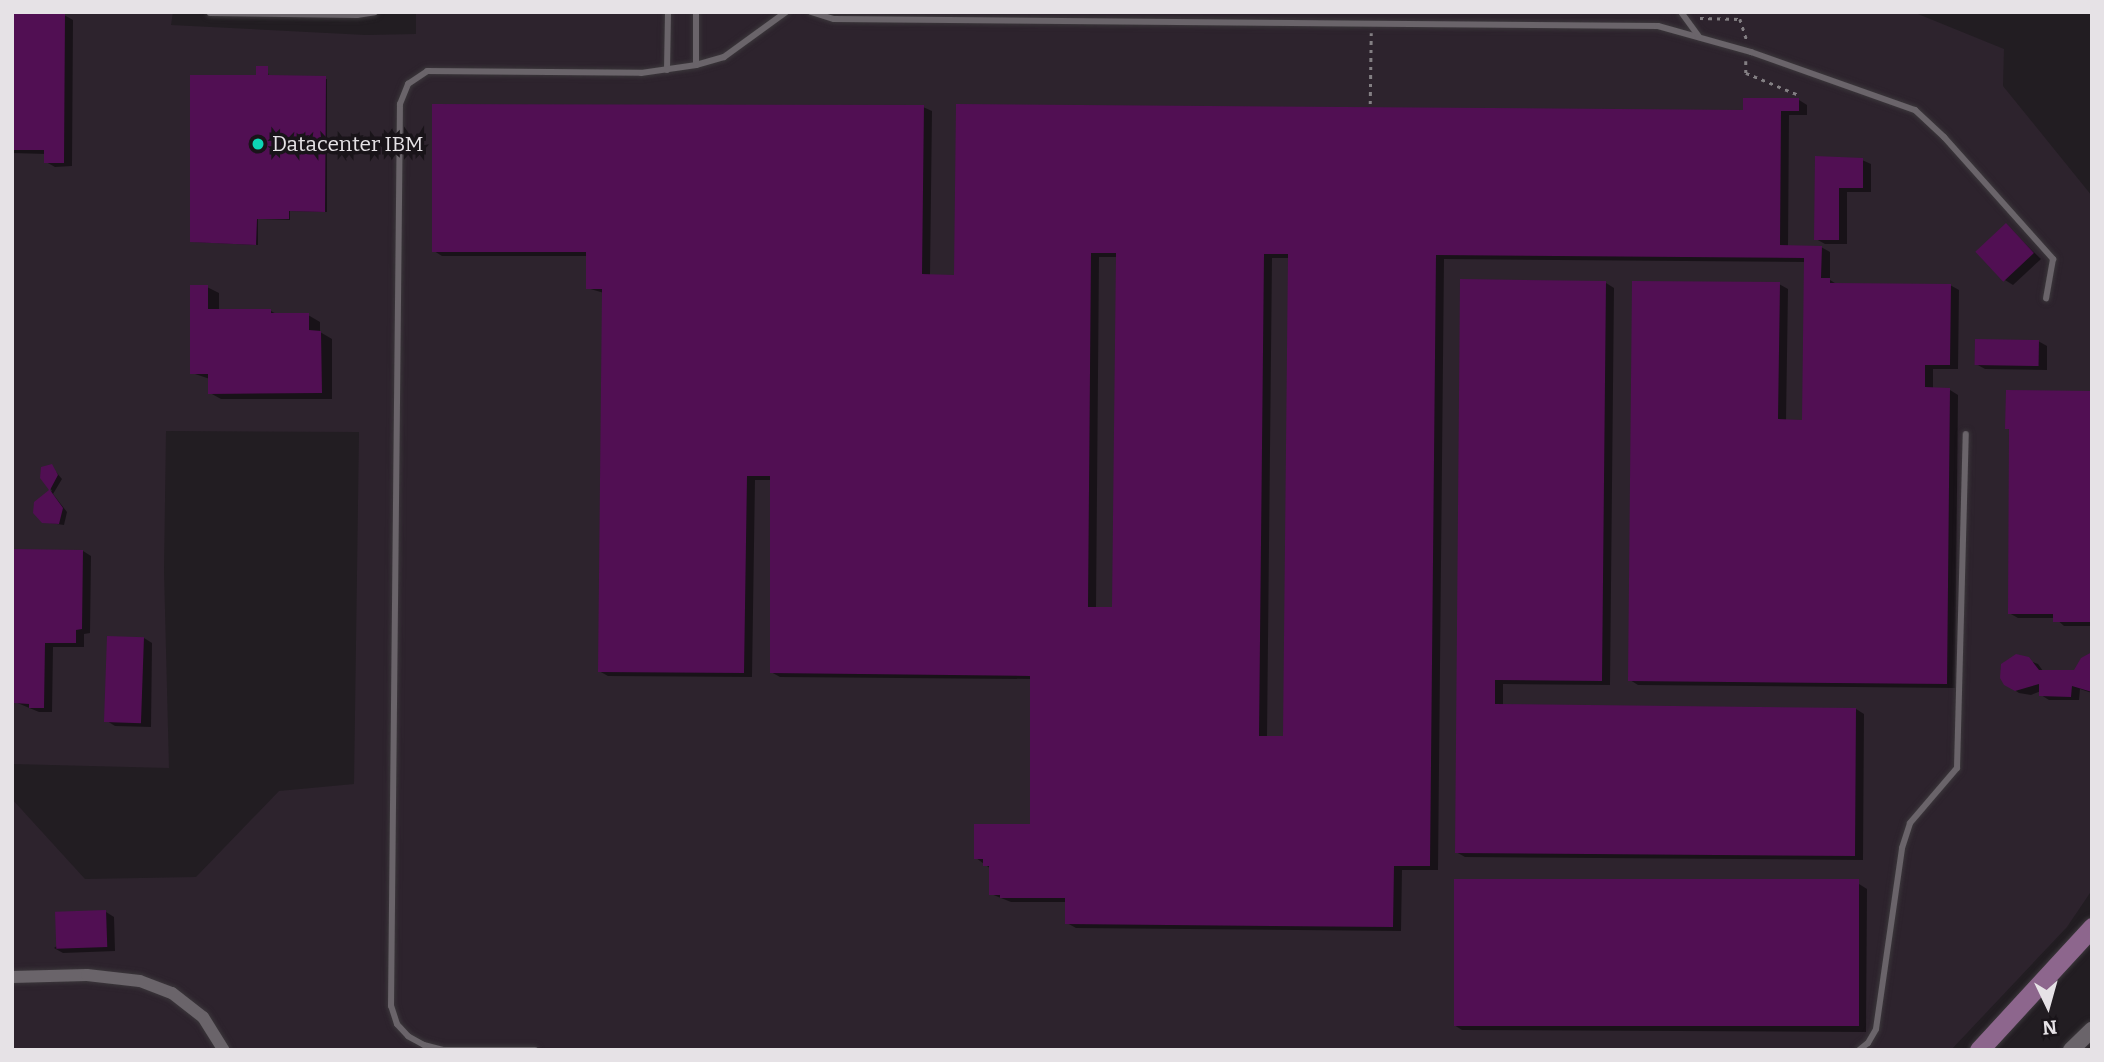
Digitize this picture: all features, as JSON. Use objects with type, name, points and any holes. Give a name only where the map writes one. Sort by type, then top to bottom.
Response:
[{"type":"main road","points":[[1979,1050],[2092,927]]},
{"type":"street","points":[[12,977],[88,975],[140,981],[172,993],[203,1017],[224,1050]]},
{"type":"street","points":[[2071,1050],[2092,1030]]},
{"type":"lane","points":[[210,13],[357,15],[375,12]]},
{"type":"lane","points":[[667,70],[668,12]]},
{"type":"lane","points":[[695,65],[696,12]]},
{"type":"lane","points":[[535,1050],[443,1050],[424,1045],[408,1036],[397,1024],[391,1006],[398,122],[408,84],[427,71],[667,70],[695,65],[733,51],[786,12]]},
{"type":"lane","points":[[811,12],[834,19],[1658,26],[1751,52],[1915,110],[1944,137],[2053,259],[2046,299]]},
{"type":"lane","points":[[1681,12],[1699,37]]},
{"type":"lane","points":[[1859,1050],[1868,1043],[1879,1019],[1902,848],[1910,823],[1957,768],[1966,434]]},
{"type":"path","points":[[1370,104],[1371,24]]},
{"type":"shaded area","points":[[12,12],[173,12],[171,25],[366,35],[416,34],[416,12],[1913,12],[2004,49],[2003,86],[2092,196],[2092,890],[2067,927],[1951,1050],[12,1050],[12,799],[85,879],[196,877],[279,791],[354,784],[359,432],[166,431],[164,571],[169,768],[12,764]]},
{"type":"building","points":[[12,12],[65,13],[64,163],[44,163],[44,150],[12,150]]},
{"type":"building","name":"Datacenter IBM","points":[[256,66],[268,66],[268,75],[326,76],[325,212],[289,211],[289,219],[257,219],[256,245],[190,242],[190,75],[256,75]]},
{"type":"building","points":[[1743,98],[1799,98],[1799,111],[1781,111],[1780,245],[1822,246],[1821,278],[1830,278],[1830,283],[1951,284],[1950,365],[1925,365],[1925,387],[1950,388],[1947,684],[1628,681],[1632,281],[1780,282],[1778,419],[1802,420],[1804,258],[1436,255],[1430,866],[1394,866],[1393,927],[1065,924],[1065,898],[1000,898],[1000,895],[989,895],[989,866],[983,866],[983,859],[974,859],[974,824],[1030,824],[1030,676],[770,673],[770,476],[747,476],[744,673],[598,672],[602,289],[586,289],[586,252],[432,252],[432,104],[924,105],[922,274],[954,275],[956,104],[1743,110]],"holes":[[[1091,253],[1116,253],[1112,607],[1088,607]],[[1264,254],[1288,254],[1283,736],[1259,736]]]},
{"type":"building","points":[[1815,156],[1863,158],[1863,188],[1839,188],[1839,240],[1814,240]]},
{"type":"building","points":[[2006,223],[2034,253],[2003,282],[1975,252]]},
{"type":"building","points":[[1460,279],[1606,281],[1602,681],[1495,680],[1495,704],[1856,708],[1855,856],[1455,853]]},
{"type":"building","points":[[190,285],[208,285],[208,309],[271,309],[271,313],[309,313],[309,330],[321,331],[322,393],[208,394],[208,374],[190,374]]},
{"type":"building","points":[[1975,339],[2039,340],[2039,366],[1975,365]]},
{"type":"building","points":[[2006,390],[2092,391],[2092,622],[2053,622],[2053,614],[2008,614],[2009,429],[2005,429]]},
{"type":"building","points":[[52,464],[58,475],[50,490],[63,508],[59,524],[42,523],[33,513],[34,502],[49,490],[40,478],[41,467]]},
{"type":"building","points":[[12,549],[83,550],[82,629],[76,630],[76,643],[45,643],[44,708],[29,708],[29,704],[14,703],[12,699]]},
{"type":"building","points":[[107,636],[144,637],[141,723],[104,722]]},
{"type":"building","points":[[2092,652],[2092,692],[2072,686],[2071,697],[2039,696],[2039,684],[2015,691],[2004,685],[2000,678],[2001,664],[2016,654],[2029,657],[2039,670],[2074,670],[2081,658]]},
{"type":"building","points":[[1454,879],[1859,879],[1859,1026],[1454,1026]]},
{"type":"building","points":[[106,910],[107,947],[56,949],[55,912]]},
{"type":"place","name":"Datacenter IBM","points":[[258,144]]}]
